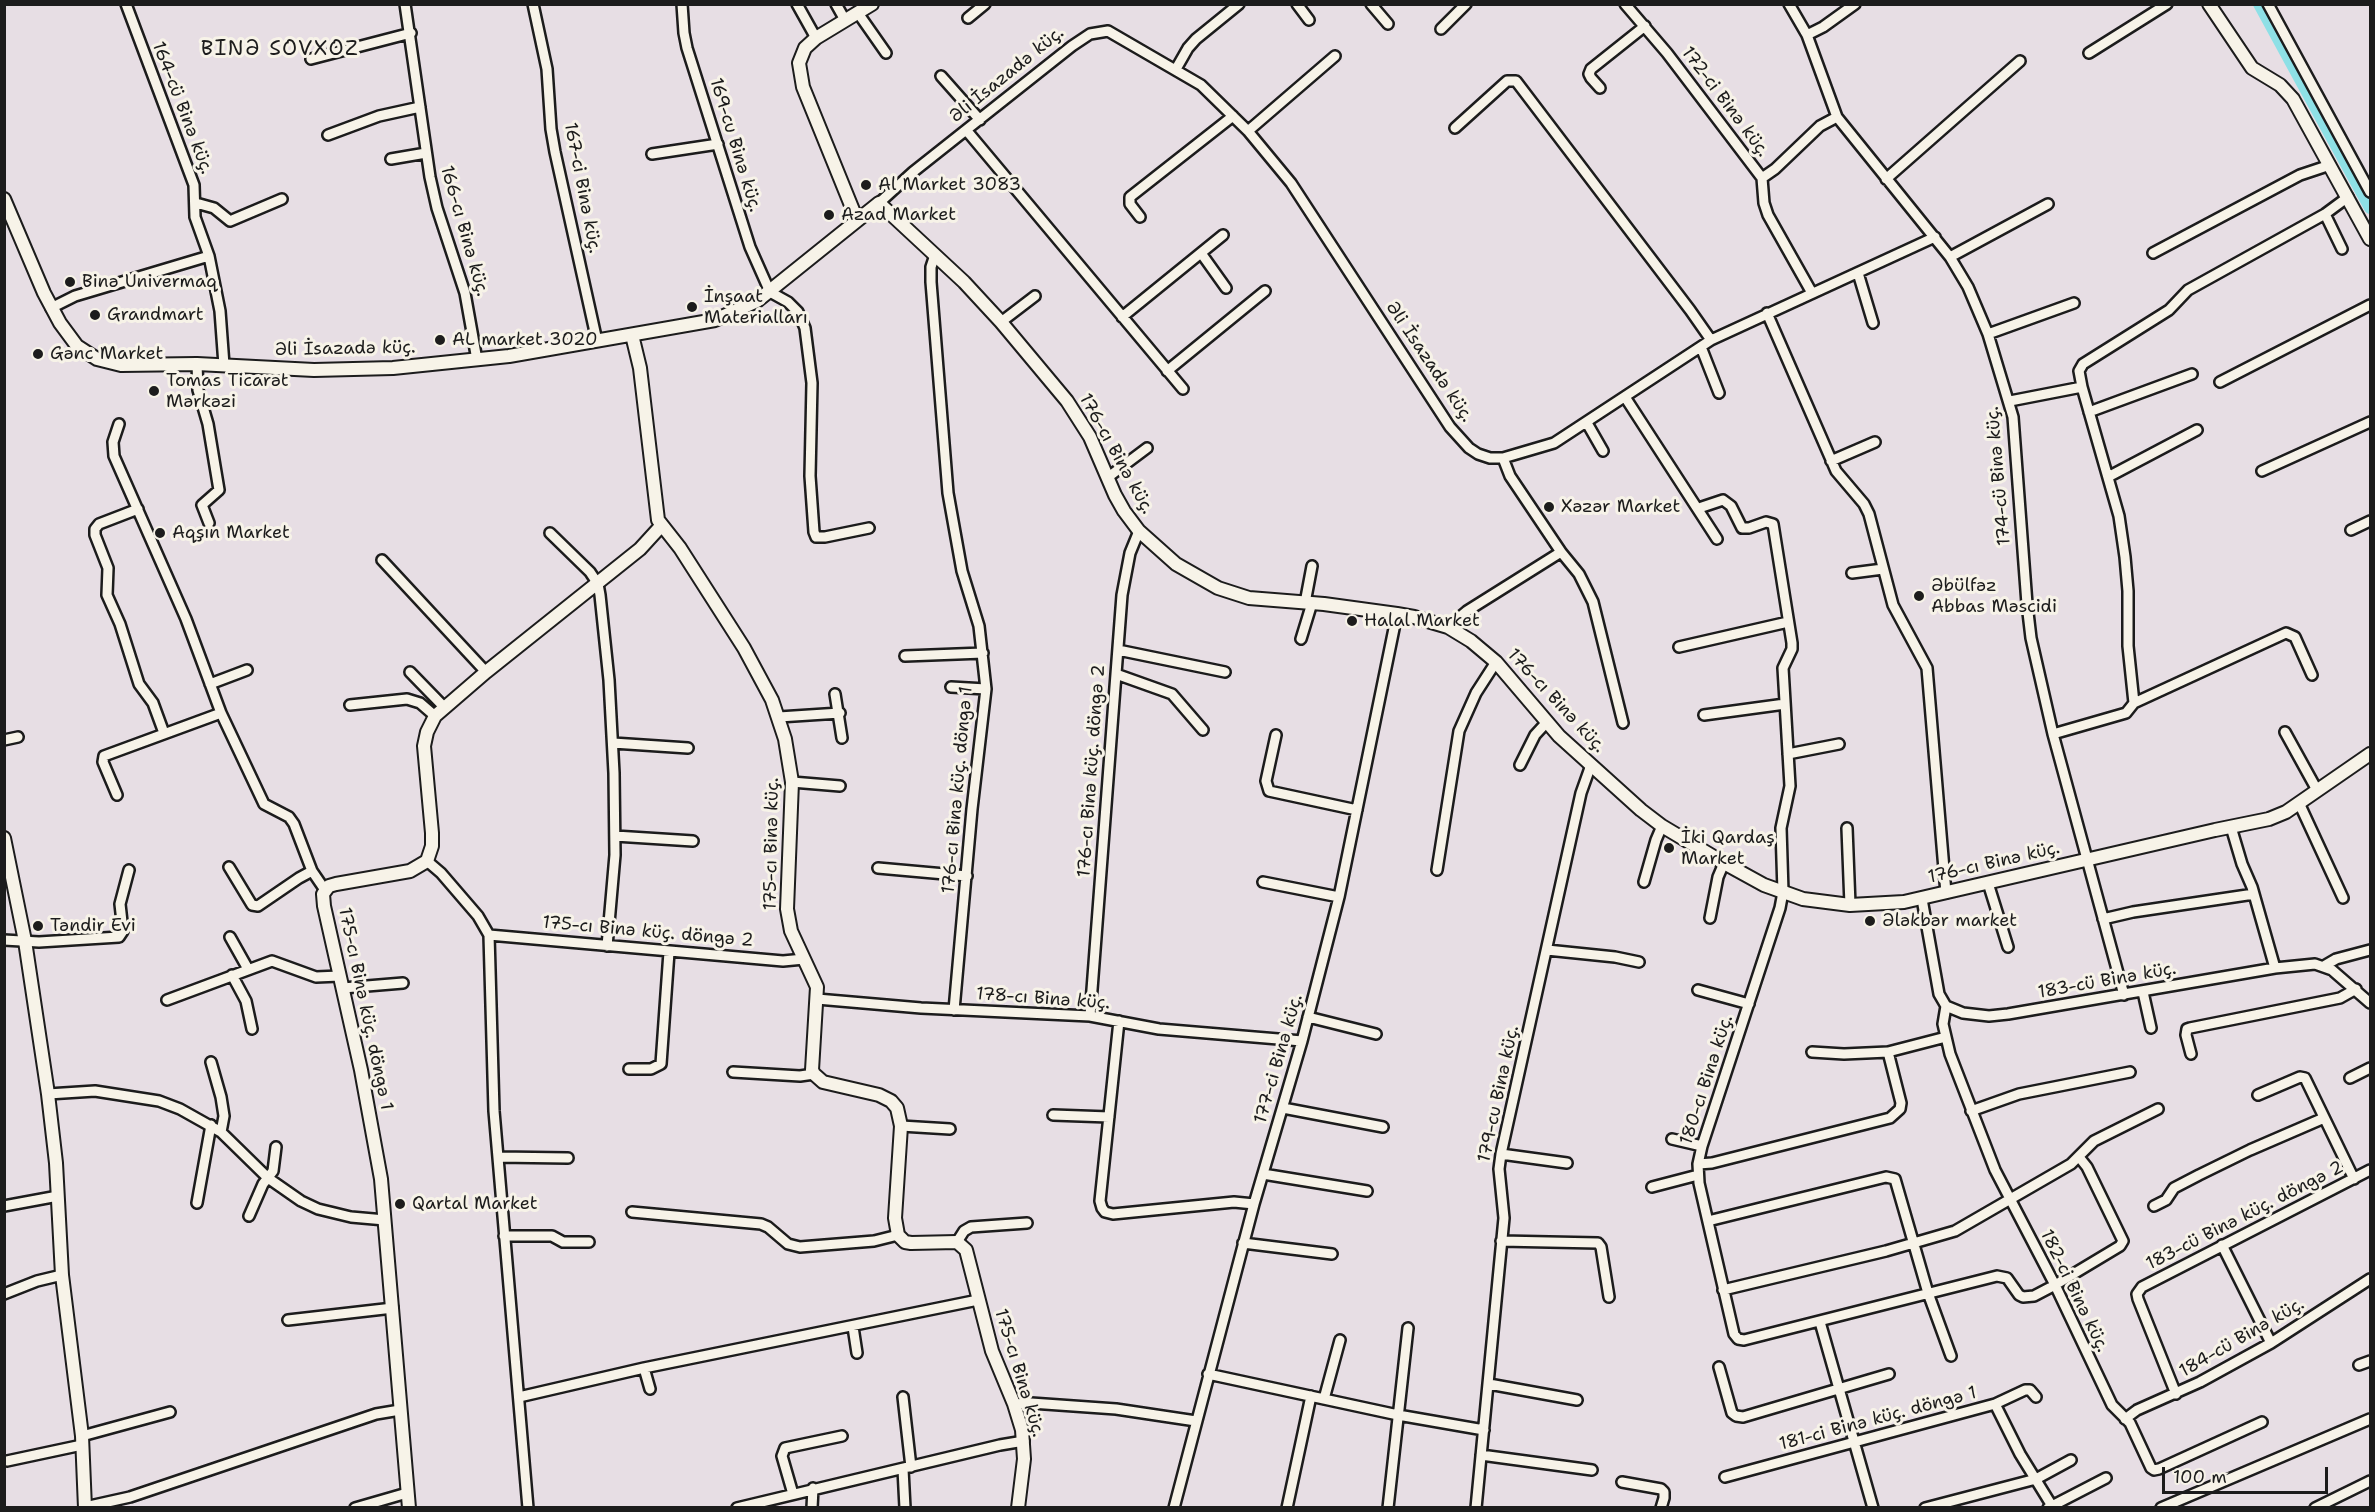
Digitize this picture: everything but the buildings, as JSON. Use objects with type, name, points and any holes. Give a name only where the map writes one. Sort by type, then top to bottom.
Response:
[{"type":"street","name":"164-cü Binə küç.","points":[[126,4],[194,185],[195,217],[209,256],[220,311],[224,365]]},
{"type":"street","name":"166-cı Binə küç.","points":[[405,4],[411,33],[426,153],[437,208],[465,293],[477,360]]},
{"type":"street","name":"167-ci Binə küç.","points":[[533,4],[547,69],[555,152],[597,341]]},
{"type":"street","name":"169-cu Binə küç.","points":[[682,4],[684,33],[750,247],[770,292]]},
{"type":"street","points":[[797,4],[816,38]]},
{"type":"street","points":[[836,4],[844,20]]},
{"type":"street","points":[[857,220],[799,74],[799,63],[802,51],[816,38],[872,4]]},
{"type":"street","points":[[968,18],[985,4]]},
{"type":"street","points":[[1176,69],[1196,39],[1239,4]]},
{"type":"street","points":[[1297,4],[1309,20]]},
{"type":"street","points":[[1441,29],[1466,4]]},
{"type":"street","name":"172-ci Binə küç.","points":[[1625,4],[1645,26],[1762,178],[1764,203],[1768,215],[1812,293]]},
{"type":"street","name":"174-cü Binə küç.","points":[[1789,4],[1807,35],[1837,117],[1950,257],[1968,287],[1988,334],[2010,401],[2029,621],[2053,734],[2124,995]]},
{"type":"street","points":[[1807,35],[1823,27],[1855,4]]},
{"type":"street","points":[[2089,53],[2167,4]]},
{"type":"street","points":[[2209,4],[2252,68],[2288,92],[2370,239]]},
{"type":"street","points":[[2268,4],[2370,192]]},
{"type":"street","points":[[1373,5],[1388,24]]},
{"type":"street","points":[[858,12],[886,53]]},
{"type":"street","points":[[1600,88],[1591,78],[1591,69],[1645,26]]},
{"type":"street","name":"Əli İsazadə küç.","points":[[4,199],[51,308],[77,346],[97,359],[121,365],[197,364],[347,370],[477,360],[632,336],[725,317],[750,305],[770,292],[879,203],[913,172],[1072,46],[1097,31],[1108,31],[1202,85],[1248,131],[1291,183],[1450,427],[1469,448],[1478,454],[1503,458],[1554,443],[1711,340],[1935,237]]},
{"type":"street","points":[[311,60],[411,33]]},
{"type":"street","points":[[1248,131],[1335,56]]},
{"type":"street","points":[[1886,180],[2020,61]]},
{"type":"street","points":[[941,76],[980,120]]},
{"type":"street","points":[[1455,128],[1507,81],[1516,81],[1690,309],[1711,340]]},
{"type":"street","points":[[328,135],[380,116],[420,107]]},
{"type":"street","points":[[1140,217],[1130,204],[1130,197],[1233,116]]},
{"type":"street","points":[[1762,178],[1775,169],[1820,126],[1837,117]]},
{"type":"street","points":[[967,131],[1183,389]]},
{"type":"street","points":[[652,154],[718,144]]},
{"type":"street","points":[[391,159],[426,153]]},
{"type":"street","points":[[2153,253],[2300,175],[2330,165]]},
{"type":"street","points":[[2134,703],[2128,646],[2126,566],[2119,516],[2079,371],[2083,364],[2169,310],[2188,290],[2325,214],[2348,197]]},
{"type":"street","points":[[196,203],[214,208],[230,221],[282,198]]},
{"type":"street","name":"176-cı Binə küç.","points":[[879,203],[964,282],[1001,322],[1081,419],[1124,512],[1138,531],[1176,564],[1218,588],[1260,600],[1308,603],[1397,614],[1448,627],[1471,640],[1496,662],[1547,722],[1591,765],[1662,826],[1724,863],[1783,892],[1815,902],[1850,905],[1890,904],[1946,894],[2086,859],[2279,816],[2370,754]]},
{"type":"street","points":[[1950,257],[2048,204]]},
{"type":"street","points":[[2325,214],[2342,249]]},
{"type":"street","points":[[1122,317],[1223,235]]},
{"type":"street","points":[[1201,253],[1226,288]]},
{"type":"street","name":"176-cı Binə küç. döngə 1","points":[[935,255],[931,267],[931,282],[948,493],[962,571],[979,626],[986,688],[972,809],[954,1010]]},
{"type":"street","points":[[51,308],[75,296],[209,256]]},
{"type":"street","points":[[1858,273],[1873,323]]},
{"type":"street","points":[[1167,371],[1265,291]]},
{"type":"street","points":[[770,292],[788,302],[798,312],[805,328],[812,383],[810,476],[816,537],[869,528]]},
{"type":"street","points":[[1001,322],[1035,296]]},
{"type":"street","points":[[1988,334],[2074,303]]},
{"type":"street","points":[[2220,382],[2370,305]]},
{"type":"street","points":[[1767,314],[1831,461],[1869,514],[1893,605],[1923,658],[1929,677],[1946,894]]},
{"type":"street","name":"175-cı Binə küç.","points":[[632,336],[640,368],[656,511],[661,526],[680,548],[744,648],[779,717],[789,755],[792,782],[787,909],[791,931],[815,982],[817,999],[812,1061],[814,1074]]},
{"type":"street","points":[[1701,347],[1719,393]]},
{"type":"street","points":[[197,364],[198,390],[208,424],[219,490],[202,505],[209,524]]},
{"type":"street","points":[[2090,412],[2192,374]]},
{"type":"street","points":[[2010,401],[2082,387]]},
{"type":"street","points":[[1625,397],[1717,539]]},
{"type":"street","points":[[2262,471],[2370,422]]},
{"type":"street","points":[[1587,423],[1603,451]]},
{"type":"street","points":[[119,424],[114,442],[114,456],[186,620],[221,713],[264,804],[281,812],[294,824],[312,871],[325,890]]},
{"type":"street","points":[[2108,477],[2197,430]]},
{"type":"street","points":[[1831,461],[1875,442]]},
{"type":"street","points":[[1107,478],[1147,448]]},
{"type":"street","points":[[1503,458],[1510,476],[1561,552],[1579,574],[1593,602],[1623,723]]},
{"type":"street","name":"180-cı Binə küç.","points":[[1698,508],[1724,500],[1731,506],[1742,528],[1766,522],[1773,524],[1792,649],[1783,668],[1789,796],[1780,835],[1783,892],[1780,908],[1698,1164],[1698,1175],[1732,1329],[1738,1339],[1744,1340],[1997,1276],[2007,1278],[2019,1295],[2034,1296],[2120,1246],[2123,1241],[2087,1167],[2079,1157]]},
{"type":"street","points":[[138,509],[99,524],[95,529],[95,535],[108,567],[107,595],[120,624],[139,684],[153,703],[164,733]]},
{"type":"street","points":[[2351,530],[2370,521]]},
{"type":"street","points":[[528,1508],[494,1111],[489,935],[478,916],[441,873],[427,861],[432,846],[432,833],[424,746],[427,732],[440,711],[598,584],[646,543],[661,526]]},
{"type":"street","name":"176-cı Binə küç. döngə 2","points":[[1090,1016],[1124,584],[1130,553],[1138,531]]},
{"type":"street","points":[[550,533],[590,572],[598,584],[603,618],[613,743],[615,836],[607,946]]},
{"type":"street","points":[[1448,627],[1467,611],[1561,552]]},
{"type":"street","points":[[382,560],[486,672]]},
{"type":"street","points":[[1301,639],[1312,566]]},
{"type":"street","points":[[1852,573],[1883,569]]},
{"type":"street","name":"177-ci Binə küç.","points":[[1174,1508],[1243,1243],[1302,1041],[1339,897],[1397,614]]},
{"type":"street","points":[[1679,647],[1788,622]]},
{"type":"street","points":[[2053,734],[2126,713],[2134,703],[2286,633],[2295,637],[2312,675]]},
{"type":"street","points":[[1118,650],[1225,672]]},
{"type":"street","points":[[904,656],[983,653]]},
{"type":"street","points":[[1437,870],[1459,730],[1476,693],[1496,662]]},
{"type":"street","points":[[210,684],[247,670]]},
{"type":"street","points":[[410,672],[440,711]]},
{"type":"street","points":[[1116,674],[1172,694],[1203,730]]},
{"type":"street","points":[[951,687],[986,688]]},
{"type":"street","points":[[836,694],[842,738]]},
{"type":"street","points":[[350,705],[407,699],[440,711]]},
{"type":"street","points":[[1704,715],[1785,704]]},
{"type":"street","points":[[117,795],[102,758],[143,740],[221,713]]},
{"type":"street","points":[[779,717],[840,713]]},
{"type":"street","points":[[1520,765],[1535,735],[1547,722]]},
{"type":"street","points":[[2285,732],[2317,790]]},
{"type":"street","points":[[1276,735],[1266,781],[1269,790],[1357,810]]},
{"type":"street","points":[[4,740],[18,737]]},
{"type":"street","points":[[613,743],[688,748]]},
{"type":"street","points":[[1788,754],[1839,744]]},
{"type":"street","name":"179-cu Binə küç.","points":[[1476,1508],[1504,1210],[1499,1169],[1501,1154],[1581,794],[1591,765]]},
{"type":"street","points":[[792,782],[840,786]]},
{"type":"street","points":[[2300,803],[2343,898]]},
{"type":"street","points":[[1644,882],[1662,826]]},
{"type":"street","points":[[2231,827],[2254,894],[2275,968]]},
{"type":"street","points":[[1847,828],[1850,905]]},
{"type":"street","points":[[615,836],[693,841]]},
{"type":"street","points":[[4,838],[25,941],[48,1094],[58,1196],[62,1275],[82,1441],[85,1507],[130,1497],[376,1414],[400,1410]]},
{"type":"street","name":"175-cı Binə küç. döngə 1","points":[[409,1508],[393,1308],[377,1154],[324,906],[325,890],[336,884],[410,871],[427,861]]},
{"type":"street","points":[[1710,918],[1718,877],[1724,863]]},
{"type":"street","points":[[229,867],[252,905],[258,906],[312,871]]},
{"type":"street","points":[[878,868],[966,876]]},
{"type":"street","points":[[4,940],[119,937],[123,931],[120,904],[129,870]]},
{"type":"street","points":[[1263,882],[1339,897]]},
{"type":"street","points":[[1988,883],[2008,946]]},
{"type":"street","points":[[2103,919],[2133,912],[2254,894]]},
{"type":"street","points":[[1922,899],[1939,994],[1946,1006]]},
{"type":"street","name":"175-cı Binə küç. döngə 2","points":[[489,935],[783,961],[804,958]]},
{"type":"street","points":[[230,937],[248,969]]},
{"type":"street","points":[[1547,950],[1615,957],[1639,962]]},
{"type":"street","points":[[2370,950],[2336,959],[2324,966],[2356,989],[2370,1003]]},
{"type":"street","points":[[629,1069],[651,1069],[661,1064],[669,952]]},
{"type":"street","points":[[167,1000],[272,961],[316,977],[342,982],[403,983]]},
{"type":"street","name":"183-cü Binə küç.","points":[[1946,1006],[1963,1013],[1989,1016],[2143,992],[2275,968],[2303,964],[2324,966]]},
{"type":"street","points":[[232,975],[246,1001],[252,1029]]},
{"type":"street","points":[[2191,1054],[2186,1035],[2187,1029],[2340,998],[2356,989]]},
{"type":"street","points":[[1698,990],[1749,1004]]},
{"type":"street","points":[[2143,992],[2151,1028]]},
{"type":"street","name":"178-cı Binə küç.","points":[[817,999],[954,1010],[1090,1016],[1160,1029],[1302,1041]]},
{"type":"street","name":"182-ci Binə küç.","points":[[1946,1006],[1943,1016],[1955,1069],[1995,1170],[2055,1285],[2112,1406],[2136,1432],[2151,1468],[2154,1470],[2262,1422]]},
{"type":"street","points":[[1308,1017],[1376,1034]]},
{"type":"street","points":[[1119,1021],[1100,1201],[1102,1208],[1113,1214],[1234,1202],[1254,1204]]},
{"type":"street","points":[[1812,1052],[1855,1054],[1888,1052],[1946,1037]]},
{"type":"street","points":[[1698,1164],[1742,1156],[1895,1115],[1900,1109],[1900,1103],[1888,1052]]},
{"type":"street","points":[[211,1062],[224,1116],[221,1132]]},
{"type":"street","points":[[2350,1078],[2370,1068]]},
{"type":"street","points":[[733,1072],[800,1076],[814,1074],[823,1082],[833,1086],[886,1098],[897,1108],[901,1126],[895,1218],[898,1235],[905,1242],[957,1242],[964,1231],[971,1227],[1028,1223]]},
{"type":"street","points":[[1971,1111],[2019,1094],[2130,1072]]},
{"type":"street","points":[[2258,1095],[2300,1077],[2305,1078],[2354,1179]]},
{"type":"street","points":[[48,1094],[95,1091],[143,1097],[180,1109],[221,1132],[268,1178],[285,1191],[318,1209],[351,1217],[385,1220]]},
{"type":"street","points":[[1283,1108],[1383,1127]]},
{"type":"street","points":[[1723,1290],[1955,1231],[2071,1164],[2094,1141],[2158,1109]]},
{"type":"street","points":[[1053,1115],[1109,1117]]},
{"type":"street","points":[[2154,1206],[2166,1200],[2174,1188],[2199,1175],[2324,1118]]},
{"type":"street","points":[[197,1203],[211,1125]]},
{"type":"street","points":[[901,1126],[950,1129]]},
{"type":"street","points":[[1672,1138],[1702,1146]]},
{"type":"street","points":[[249,1216],[276,1162],[276,1147]]},
{"type":"street","points":[[1501,1154],[1567,1163]]},
{"type":"street","points":[[498,1157],[568,1158]]},
{"type":"street","name":"183-cü Binə küç. döngə 2","points":[[2176,1394],[2137,1294],[2142,1287],[2370,1170]]},
{"type":"street","points":[[1263,1174],[1367,1191]]},
{"type":"street","points":[[1652,1187],[1698,1175]]},
{"type":"street","points":[[1708,1221],[1891,1177],[1897,1182],[1928,1293],[1951,1356]]},
{"type":"street","points":[[4,1206],[58,1196]]},
{"type":"street","points":[[632,1212],[761,1224],[788,1244],[800,1247],[874,1241],[898,1235]]},
{"type":"street","points":[[504,1236],[552,1236],[563,1242],[589,1242]]},
{"type":"street","points":[[1501,1241],[1598,1243],[1601,1247],[1609,1297]]},
{"type":"street","name":"175-cı Binə küç.","points":[[957,1242],[966,1250],[992,1352],[1014,1404],[1024,1441],[1018,1508]]},
{"type":"street","points":[[1243,1243],[1332,1254]]},
{"type":"street","points":[[2222,1245],[2271,1343]]},
{"type":"street","points":[[4,1294],[36,1281],[62,1275]]},
{"type":"street","name":"184-cü Binə küç.","points":[[2125,1419],[2137,1410],[2176,1394],[2271,1343],[2370,1279]]},
{"type":"street","points":[[519,1397],[644,1368],[978,1300]]},
{"type":"street","points":[[288,1320],[393,1308]]},
{"type":"street","points":[[1820,1322],[1872,1508]]},
{"type":"street","points":[[853,1327],[857,1353]]},
{"type":"street","points":[[1388,1508],[1408,1328]]},
{"type":"street","points":[[1324,1399],[1340,1340]]},
{"type":"street","points":[[2359,1365],[2370,1360]]},
{"type":"street","points":[[1719,1367],[1732,1413],[1743,1417],[1889,1374]]},
{"type":"street","points":[[644,1368],[650,1389]]},
{"type":"street","points":[[1208,1374],[1398,1415],[1484,1430]]},
{"type":"street","points":[[1489,1384],[1577,1400]]},
{"type":"street","points":[[1995,1404],[2025,1390],[2030,1390],[2036,1397]]},
{"type":"street","points":[[1287,1508],[1311,1396]]},
{"type":"street","points":[[903,1397],[907,1468],[905,1508]]},
{"type":"street","points":[[1014,1404],[1031,1403],[1116,1409],[1196,1421]]},
{"type":"street","name":"181-ci Binə küç. döngə 1","points":[[1725,1477],[1995,1404],[2050,1507]]},
{"type":"street","points":[[7,1461],[82,1441],[170,1412]]},
{"type":"street","points":[[2161,1508],[2370,1419]]},
{"type":"street","points":[[793,1494],[782,1456],[785,1448],[842,1436]]},
{"type":"street","points":[[737,1508],[813,1488],[1024,1441]]},
{"type":"street","points":[[1481,1455],[1592,1470]]},
{"type":"street","points":[[1924,1508],[2036,1479],[2072,1460]]},
{"type":"street","points":[[2050,1507],[2106,1478]]},
{"type":"street","points":[[2315,1508],[2370,1481]]},
{"type":"street","points":[[1622,1482],[1661,1489],[1664,1492],[1664,1498],[1661,1508]]},
{"type":"street","points":[[812,1508],[813,1488]]},
{"type":"street","points":[[361,1506],[408,1493]]},
{"type":"waterway","points":[[2259,4],[2370,208]]},
{"type":"place","name":"Al Market 3083","points":[[866,185]]},
{"type":"place","name":"Azad Market","points":[[829,215]]},
{"type":"place","name":"Binə Univermaq","points":[[70,282]]},
{"type":"place","name":"İnşaat Materialları","points":[[692,307]]},
{"type":"place","name":"Grandmart","points":[[95,315]]},
{"type":"place","name":"AL market 3020","points":[[440,340]]},
{"type":"place","name":"Gənc Market","points":[[38,354]]},
{"type":"place","name":"Tomas Ticarət Mərkəzi","points":[[154,391]]},
{"type":"place","name":"Xəzər Market","points":[[1549,507]]},
{"type":"place","name":"Aqşın Market","points":[[160,533]]},
{"type":"place","name":"Əbülfəz Abbas Məscidi","points":[[1919,596]]},
{"type":"place","name":"Halal Market","points":[[1352,621]]},
{"type":"place","name":"İki Qardaş Market","points":[[1669,848]]},
{"type":"place","name":"Ələkbər market","points":[[1870,921]]},
{"type":"place","name":"Təndir Evi","points":[[38,926]]},
{"type":"place","name":"Qartal Market","points":[[400,1204]]},
{"type":"district","name":"BINƏ SOVXOZ","points":[[280,50]]}]
